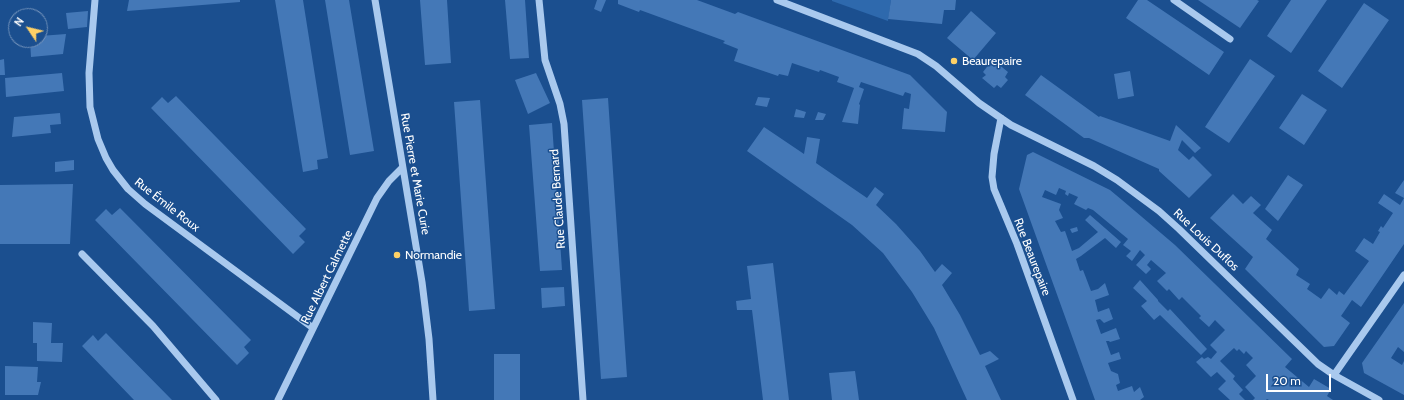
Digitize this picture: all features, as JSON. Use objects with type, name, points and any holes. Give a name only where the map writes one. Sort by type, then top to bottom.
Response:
[{"type":"street","name":"Rue Émile Roux","points":[[95,0],[89,73],[90,107],[98,139],[113,170],[128,189],[145,204],[314,328]]},
{"type":"street","name":"Rue Pierre et Marie Curie","points":[[375,0],[424,299],[432,372],[433,400]]},
{"type":"street","name":"Rue Claude Bernard","points":[[539,0],[545,60],[560,104],[564,124],[583,400]]},
{"type":"street","name":"Rue Louis Duflos","points":[[777,0],[918,54],[936,66],[971,96],[1001,118],[1019,129],[1104,172],[1154,207],[1208,256],[1310,357],[1334,375],[1379,400]]},
{"type":"street","points":[[1174,0],[1230,39]]},
{"type":"street","name":"Rue Beaurepaire","points":[[1001,118],[994,154],[993,183],[998,201],[1017,244],[1073,400]]},
{"type":"street","name":"Rue Albert Calmette","points":[[278,400],[377,198],[388,181],[402,168]]},
{"type":"street","points":[[82,254],[153,326],[216,400]]},
{"type":"street","points":[[1334,375],[1404,275]]},
{"type":"shaded area","points":[[891,0],[888,21],[832,1]]},
{"type":"building","points":[[129,0],[240,0],[240,2],[127,11]]},
{"type":"building","points":[[275,0],[303,0],[328,158],[317,160],[318,169],[303,172]]},
{"type":"building","points":[[325,0],[349,0],[374,151],[350,155]]},
{"type":"building","points":[[420,0],[447,0],[451,63],[425,65]]},
{"type":"building","points":[[505,0],[525,0],[529,58],[510,59]]},
{"type":"building","points":[[597,0],[606,0],[601,12],[594,9]]},
{"type":"building","points":[[618,0],[697,0],[735,14],[738,12],[910,75],[947,112],[945,132],[902,129],[904,108],[909,109],[911,94],[905,92],[903,96],[861,82],[859,87],[864,89],[859,104],[858,124],[842,122],[854,88],[837,82],[839,77],[820,70],[819,72],[792,63],[788,76],[779,74],[778,76],[734,61],[738,49],[723,43],[725,41],[640,10],[639,12],[618,4]]},
{"type":"building","points":[[891,0],[956,0],[955,10],[944,10],[942,24],[888,19]]},
{"type":"building","points":[[1138,0],[1147,0],[1224,52],[1209,75],[1126,18]]},
{"type":"building","points":[[1198,0],[1257,0],[1259,1],[1240,28]]},
{"type":"building","points":[[1291,0],[1327,0],[1291,53],[1267,36]]},
{"type":"building","points":[[1364,3],[1389,20],[1342,88],[1318,71]]},
{"type":"building","points":[[88,11],[87,27],[68,29],[66,13]]},
{"type":"building","points":[[971,11],[996,33],[973,60],[947,38]]},
{"type":"building","points":[[66,34],[63,54],[31,57],[30,48],[48,48],[48,35]]},
{"type":"building","points":[[4,59],[5,75],[0,75],[0,60]]},
{"type":"building","points":[[1250,59],[1275,76],[1229,143],[1205,127]]},
{"type":"building","points":[[990,63],[994,67],[997,63],[1008,72],[1005,77],[1008,80],[1001,88],[997,85],[994,88],[982,78],[986,75],[983,72]]},
{"type":"building","points":[[1130,71],[1134,96],[1118,99],[1114,74]]},
{"type":"building","points":[[62,73],[64,91],[6,97],[5,78]]},
{"type":"building","points":[[536,73],[550,103],[528,114],[515,80]]},
{"type":"building","points":[[1041,75],[1099,117],[1100,116],[1170,141],[1176,125],[1201,148],[1195,153],[1182,140],[1178,150],[1189,160],[1193,156],[1212,175],[1189,198],[1159,171],[1159,169],[1089,138],[1084,138],[1025,95]]},
{"type":"building","points":[[1302,94],[1327,110],[1304,145],[1279,128]]},
{"type":"building","points":[[176,96],[306,229],[299,236],[305,242],[293,254],[151,108],[162,97],[168,103]]},
{"type":"building","points":[[758,97],[770,98],[767,107],[755,105]]},
{"type":"building","points":[[608,98],[627,377],[601,379],[582,100]]},
{"type":"building","points":[[480,100],[495,309],[469,311],[454,102]]},
{"type":"building","points":[[796,109],[806,112],[804,118],[794,117]]},
{"type":"building","points":[[818,112],[826,114],[823,120],[815,120]]},
{"type":"building","points":[[60,113],[61,124],[50,125],[51,133],[12,137],[14,117]]},
{"type":"building","points":[[552,123],[562,270],[540,271],[529,125]]},
{"type":"building","points":[[764,127],[804,154],[807,137],[820,139],[816,163],[867,198],[875,187],[884,194],[876,205],[896,224],[920,251],[935,272],[942,264],[952,273],[942,285],[960,315],[980,355],[990,351],[999,359],[985,366],[1001,400],[967,400],[934,328],[912,292],[883,253],[852,225],[747,151]]},
{"type":"building","points":[[1033,152],[1110,190],[1175,245],[1292,359],[1285,367],[1309,387],[1314,379],[1331,389],[1327,396],[1333,400],[1253,400],[1255,398],[1245,387],[1256,376],[1246,365],[1253,358],[1246,351],[1244,354],[1239,349],[1237,351],[1234,348],[1220,361],[1235,376],[1233,379],[1243,390],[1239,394],[1245,400],[1230,400],[1218,389],[1226,381],[1217,372],[1211,377],[1196,362],[1202,357],[1204,359],[1208,357],[1211,359],[1217,352],[1210,345],[1225,330],[1215,320],[1209,327],[1199,318],[1201,316],[1182,297],[1179,300],[1169,289],[1167,291],[1157,281],[1166,273],[1151,260],[1147,265],[1151,269],[1146,274],[1136,265],[1145,255],[1140,250],[1132,261],[1126,256],[1131,251],[1123,245],[1128,239],[1093,210],[1088,208],[1086,210],[1074,204],[1078,197],[1069,193],[1068,196],[1065,194],[1066,191],[1059,188],[1056,195],[1045,190],[1042,197],[1061,204],[1059,210],[1063,218],[1055,221],[1061,232],[1065,231],[1072,251],[1079,248],[1098,232],[1085,220],[1090,215],[1121,242],[1116,248],[1105,238],[1076,259],[1080,271],[1083,270],[1091,291],[1098,289],[1105,283],[1109,295],[1095,300],[1098,312],[1109,308],[1113,319],[1104,323],[1100,319],[1096,320],[1101,334],[1116,328],[1120,339],[1110,342],[1106,341],[1111,355],[1119,352],[1121,359],[1108,363],[1111,371],[1118,374],[1120,383],[1116,385],[1118,391],[1132,386],[1134,392],[1140,387],[1144,397],[1140,400],[1095,400],[1019,189],[1027,155]]},
{"type":"building","points":[[74,160],[74,170],[55,172],[55,162]]},
{"type":"building","points":[[1288,175],[1303,185],[1278,221],[1265,209]]},
{"type":"building","points":[[1404,180],[1404,198],[1395,193]]},
{"type":"building","points":[[73,184],[70,244],[0,244],[0,185]]},
{"type":"building","points":[[1233,194],[1243,204],[1251,196],[1261,205],[1253,213],[1272,230],[1266,239],[1299,269],[1296,275],[1310,284],[1307,289],[1321,299],[1329,288],[1337,295],[1339,291],[1344,295],[1369,261],[1355,251],[1364,238],[1373,244],[1380,232],[1378,231],[1381,226],[1383,228],[1393,213],[1378,203],[1384,194],[1400,205],[1404,198],[1404,244],[1361,307],[1352,300],[1341,316],[1350,323],[1334,346],[1324,347],[1245,269],[1253,257],[1210,218]]},
{"type":"building","points":[[120,208],[251,340],[244,347],[249,353],[237,365],[95,220],[106,209],[112,215]]},
{"type":"building","points":[[1077,227],[1078,231],[1072,233],[1070,229]]},
{"type":"building","points":[[773,263],[789,400],[763,400],[752,310],[737,310],[736,301],[751,299],[747,266]]},
{"type":"building","points":[[1140,280],[1158,301],[1168,311],[1170,309],[1207,349],[1201,355],[1160,315],[1154,320],[1141,306],[1147,301],[1133,288]]},
{"type":"building","points":[[564,287],[565,306],[542,308],[541,288]]},
{"type":"building","points":[[1404,303],[1404,352],[1398,347],[1391,358],[1402,365],[1404,361],[1404,395],[1364,373],[1362,363]]},
{"type":"building","points":[[33,322],[52,323],[51,343],[63,343],[62,362],[37,361],[37,343],[33,343]]},
{"type":"building","points":[[106,333],[172,400],[134,400],[82,346],[93,335],[98,341]]},
{"type":"building","points":[[494,354],[520,354],[520,400],[494,400]]},
{"type":"building","points":[[5,366],[38,367],[37,382],[41,382],[38,395],[5,395]]},
{"type":"building","points":[[855,371],[859,400],[832,400],[829,373]]},
{"type":"place","name":"Beaurepaire","points":[[954,61]]},
{"type":"place","name":"Normandie","points":[[397,255]]}]
